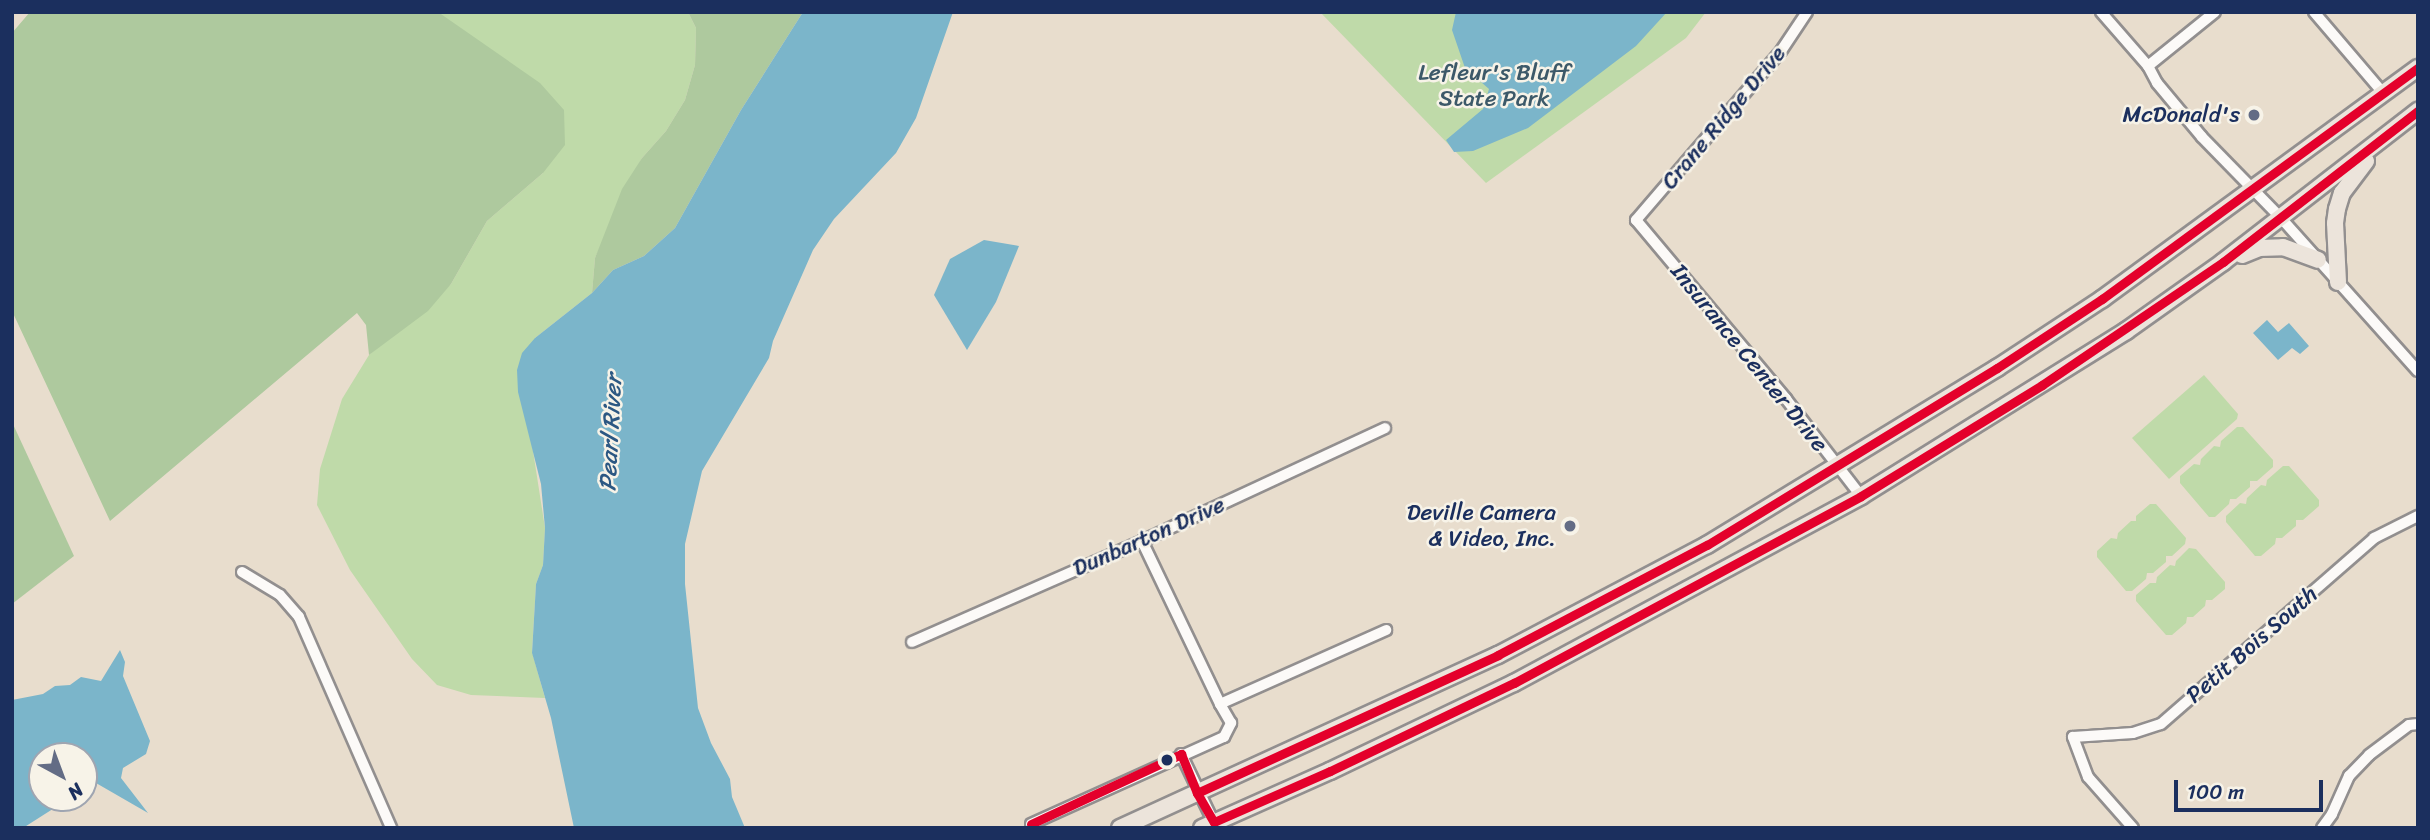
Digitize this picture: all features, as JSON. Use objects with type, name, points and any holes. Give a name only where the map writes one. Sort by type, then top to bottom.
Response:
[{"type":"highway","points":[[1120,828],[1498,655],[1707,545],[1837,468],[2102,299],[2418,68]]},
{"type":"highway","points":[[1211,826],[1514,682],[1861,496],[2042,385],[2223,262],[2418,111]]},
{"type":"highway","points":[[2338,282],[2335,223],[2342,193],[2353,175],[2401,125]]},
{"type":"highway","points":[[2223,262],[2271,247],[2283,247],[2318,260]]},
{"type":"street","name":"Crane Ridge Drive","points":[[1636,220],[1781,51],[1807,12]]},
{"type":"street","points":[[2101,12],[2148,66],[2164,92],[2418,371]]},
{"type":"street","points":[[2148,66],[2215,12]]},
{"type":"street","points":[[2314,12],[2384,94]]},
{"type":"street","name":"Insurance Center Drive","points":[[1636,220],[1786,399],[1861,496]]},
{"type":"street","name":"Dunbarton Drive","points":[[912,642],[1142,541],[1385,428]]},
{"type":"street","name":"Petit Bois South","points":[[2133,828],[2088,778],[2073,737],[2133,733],[2161,724],[2374,538],[2418,516]]},
{"type":"street","points":[[1031,824],[1181,754],[1224,737],[1231,723],[1142,541]]},
{"type":"street","points":[[242,572],[280,595],[299,617],[391,828]]},
{"type":"street","points":[[1220,704],[1386,629]]},
{"type":"street","points":[[2322,828],[2332,814],[2349,776],[2362,762],[2409,725],[2418,723]]},
{"type":"street","points":[[1181,754],[1211,826]]},
{"type":"green space","points":[[30,12],[438,12],[540,83],[564,110],[565,145],[543,173],[487,221],[451,284],[428,311],[369,355],[366,325],[357,313],[110,521],[12,311],[12,33]]},
{"type":"green space","points":[[438,12],[688,12],[696,28],[695,65],[685,100],[666,131],[642,158],[595,258],[592,293],[535,338],[531,438],[545,528],[543,565],[536,584],[532,652],[545,698],[471,695],[437,685],[412,659],[350,570],[317,505],[320,469],[342,399],[369,355],[451,284],[487,221],[543,173],[448,22]]},
{"type":"green space","points":[[688,12],[803,12],[741,110],[675,228],[644,256],[613,270],[592,293],[595,258],[622,189],[642,158],[666,131],[685,100],[695,65],[696,28]]},
{"type":"green space","name":"Lefleur's Bluff State Park","points":[[1320,12],[1706,12],[1686,38],[1486,183]]},
{"type":"green space","points":[[2204,375],[2238,414],[2237,419],[2169,479],[2132,438]]},
{"type":"green space","points":[[12,422],[74,556],[12,604]]},
{"type":"green space","points":[[2237,427],[2243,427],[2273,460],[2273,467],[2257,481],[2250,481],[2250,487],[2236,499],[2230,499],[2229,504],[2215,517],[2209,517],[2180,483],[2180,476],[2194,464],[2200,465],[2201,459],[2214,446],[2220,447],[2221,441]]},
{"type":"green space","points":[[2283,466],[2289,466],[2319,500],[2319,506],[2303,520],[2296,520],[2296,526],[2282,538],[2276,538],[2275,544],[2261,556],[2255,556],[2226,522],[2226,516],[2240,503],[2246,504],[2247,498],[2261,485],[2266,486],[2267,480]]},
{"type":"green space","points":[[2150,504],[2156,504],[2186,538],[2185,544],[2172,556],[2166,556],[2166,562],[2153,573],[2147,573],[2146,579],[2132,591],[2126,591],[2097,557],[2097,551],[2111,538],[2117,539],[2118,533],[2131,521],[2136,521],[2136,516]]},
{"type":"green space","points":[[2189,548],[2196,549],[2225,582],[2225,589],[2212,600],[2206,600],[2205,606],[2193,617],[2187,617],[2186,623],[2172,635],[2166,635],[2136,601],[2136,595],[2150,583],[2156,583],[2157,577],[2170,565],[2175,566],[2176,561]]},
{"type":"water","name":"Pearl River","points":[[803,12],[953,12],[916,118],[896,153],[834,219],[813,250],[773,341],[769,358],[702,471],[685,544],[685,584],[698,708],[711,743],[730,779],[732,797],[745,828],[574,828],[551,718],[532,653],[536,584],[543,565],[545,528],[541,484],[518,392],[517,370],[522,353],[535,338],[592,293],[613,270],[644,256],[675,228],[741,110]]},
{"type":"water","points":[[1456,12],[1667,12],[1636,46],[1528,128],[1473,151],[1454,152],[1446,140],[1483,109],[1489,89],[1465,68],[1452,30]]},
{"type":"water","points":[[984,240],[1019,246],[996,302],[967,350],[934,295],[950,259]]},
{"type":"water","points":[[2267,320],[2278,332],[2289,323],[2309,346],[2300,354],[2292,348],[2278,360],[2253,333]]},
{"type":"water","points":[[120,650],[125,662],[123,676],[150,741],[146,754],[123,768],[121,778],[148,813],[98,784],[98,742],[28,742],[28,812],[48,812],[23,828],[12,828],[12,700],[43,694],[55,686],[70,685],[81,677],[101,681]]},
{"type":"transit line","points":[[1197,793],[1498,655],[1707,545],[1997,368],[2102,299],[2418,68]]},
{"type":"transit line","points":[[1031,824],[1181,754],[1197,793],[1214,822],[1330,771],[1514,683],[1861,496],[2042,385],[2223,262],[2418,111]]},
{"type":"place","name":"McDonald's","points":[[2254,115]]},
{"type":"place","name":"Deville Camera & Video, Inc.","points":[[1570,526]]}]
